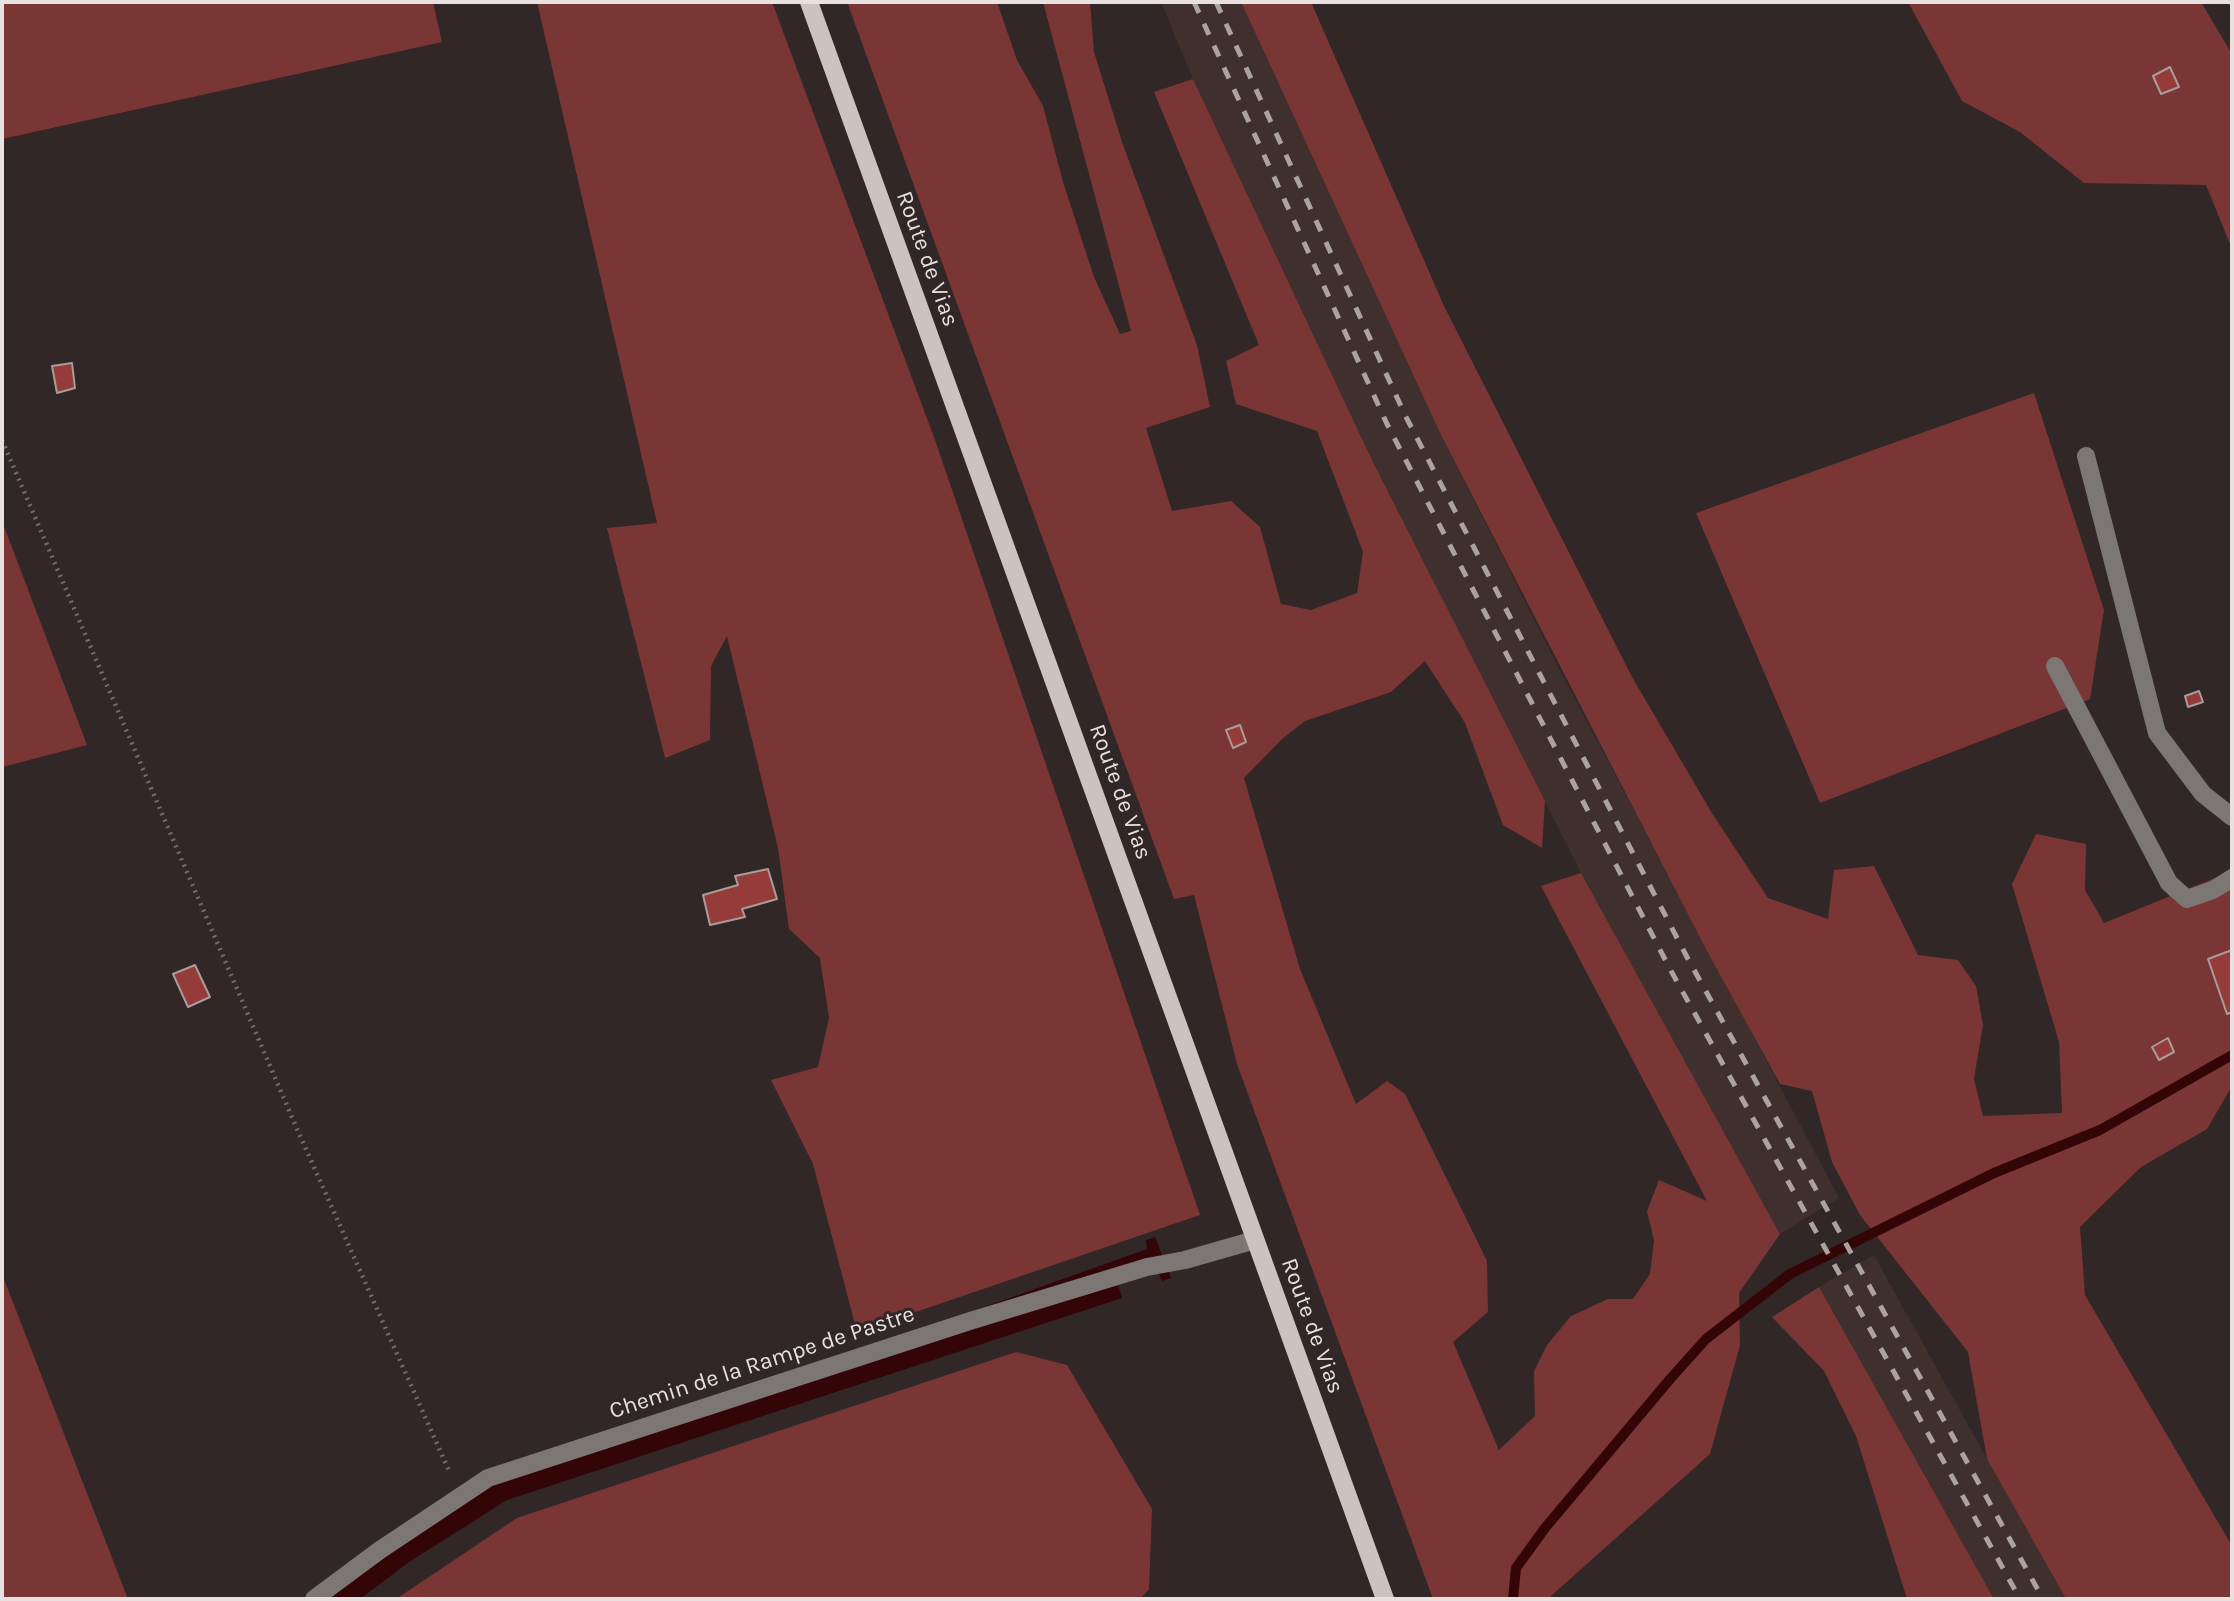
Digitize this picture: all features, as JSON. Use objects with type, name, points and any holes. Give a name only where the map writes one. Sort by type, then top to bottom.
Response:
[{"type":"main road","name":"Route de Vias","points":[[809,2],[1385,1599]]},
{"type":"street","points":[[2086,456],[2157,733],[2203,794],[2232,817]]},
{"type":"street","points":[[2055,666],[2169,883],[2188,899],[2213,890],[2232,878]]},
{"type":"street","name":"Chemin de la Rampe de Pastre","points":[[314,1599],[380,1550],[488,1478],[1109,1279],[1255,1240]]},
{"type":"path","points":[[2230,2],[2232,6]]},
{"type":"path","points":[[2,440],[291,1116],[460,1497]]},
{"type":"shaded area","points":[[2,2],[433,2],[442,42],[2,139]]},
{"type":"shaded area","points":[[537,2],[772,2],[935,440],[1200,1215],[857,1332],[813,1164],[771,1080],[818,1067],[829,1018],[820,958],[789,929],[778,848],[727,636],[711,666],[710,740],[665,758],[607,528],[657,523]]},
{"type":"shaded area","points":[[847,2],[997,2],[1017,60],[1043,106],[1063,182],[1094,277],[1120,334],[1131,331],[1043,2],[1090,2],[1094,52],[1122,142],[1197,345],[1210,407],[1146,428],[1172,511],[1231,501],[1260,527],[1281,604],[1311,610],[1357,593],[1363,552],[1317,431],[1236,404],[1226,361],[1259,345],[1154,92],[1193,79],[1372,460],[1545,801],[1542,848],[1503,825],[1465,723],[1425,661],[1391,692],[1305,721],[1282,739],[1244,778],[1300,969],[1356,1104],[1387,1081],[1405,1094],[1487,1261],[1488,1312],[1453,1342],[1499,1450],[1535,1416],[1534,1371],[1547,1345],[1571,1316],[1608,1299],[1633,1299],[1650,1274],[1654,1240],[1647,1211],[1659,1180],[1707,1201],[1541,886],[1581,873],[1780,1234],[1739,1293],[1740,1345],[1710,1454],[1551,1596],[1552,1599],[1433,1599],[1237,1064],[1194,895],[1174,899]]},
{"type":"shaded area","points":[[1161,2],[1241,2],[1440,433],[1565,680],[1839,1198],[1780,1234],[1581,873],[1372,460],[1193,79]]},
{"type":"shaded area","points":[[1241,2],[1311,2],[1444,306],[1632,677],[1713,815],[1768,898],[1828,919],[1834,870],[1874,866],[1918,955],[1958,960],[1976,986],[1983,1025],[1974,1079],[1983,1116],[2062,1113],[2059,1042],[2012,884],[2036,834],[2086,844],[2085,890],[2104,923],[2232,871],[2232,1086],[2207,1129],[2141,1167],[2080,1227],[2085,1295],[2232,1546],[2232,1599],[2066,1599],[1987,1459],[1968,1352],[1860,1215],[1832,1162],[1812,1091],[1780,1084],[1707,951],[1440,433]]},
{"type":"shaded area","points":[[1908,2],[2201,2],[2232,54],[2232,249],[2206,185],[2084,183],[2020,132],[1962,101]]},
{"type":"shaded area","points":[[2034,393],[2104,610],[2090,699],[1820,803],[1696,513]]},
{"type":"shaded area","points":[[2,521],[87,745],[2,767]]},
{"type":"shaded area","points":[[1155,1237],[1171,1278],[1162,1281],[1158,1272],[1118,1285],[1122,1298],[507,1500],[409,1562],[360,1599],[320,1599],[502,1479],[1147,1249],[1146,1240]]},
{"type":"shaded area","points":[[1874,1255],[2066,1599],[1994,1599],[1819,1287]]},
{"type":"shaded area","points":[[2,1274],[128,1599],[2,1599]]},
{"type":"shaded area","points":[[1819,1287],[1994,1599],[1907,1599],[1856,1436],[1824,1371],[1772,1317]]},
{"type":"shaded area","points":[[1016,1352],[1067,1365],[1152,1509],[1149,1589],[1140,1599],[396,1599],[517,1518]]},
{"type":"building","points":[[2170,67],[2179,87],[2161,94],[2153,76]]},
{"type":"building","points":[[72,363],[75,388],[57,393],[52,366]]},
{"type":"building","points":[[2199,691],[2203,702],[2188,707],[2185,696]]},
{"type":"building","points":[[1240,725],[1246,742],[1233,748],[1226,730]]},
{"type":"building","points":[[768,869],[777,899],[742,909],[745,917],[710,925],[703,895],[738,885],[735,876]]},
{"type":"building","points":[[2232,950],[2232,1012],[2227,1014],[2208,959]]},
{"type":"building","points":[[195,965],[210,997],[188,1007],[173,974]]},
{"type":"building","points":[[2168,1038],[2174,1052],[2159,1060],[2152,1047]]},
{"type":"waterway","points":[[1513,1599],[1516,1568],[1545,1528],[1671,1378],[1706,1339],[1790,1274],[1994,1173],[2100,1130],[2232,1055]]},
{"type":"railway","points":[[1194,2],[1387,424],[1670,969],[2020,1599]]},
{"type":"railway","points":[[1216,2],[1405,415],[1688,959],[2043,1599]]}]
